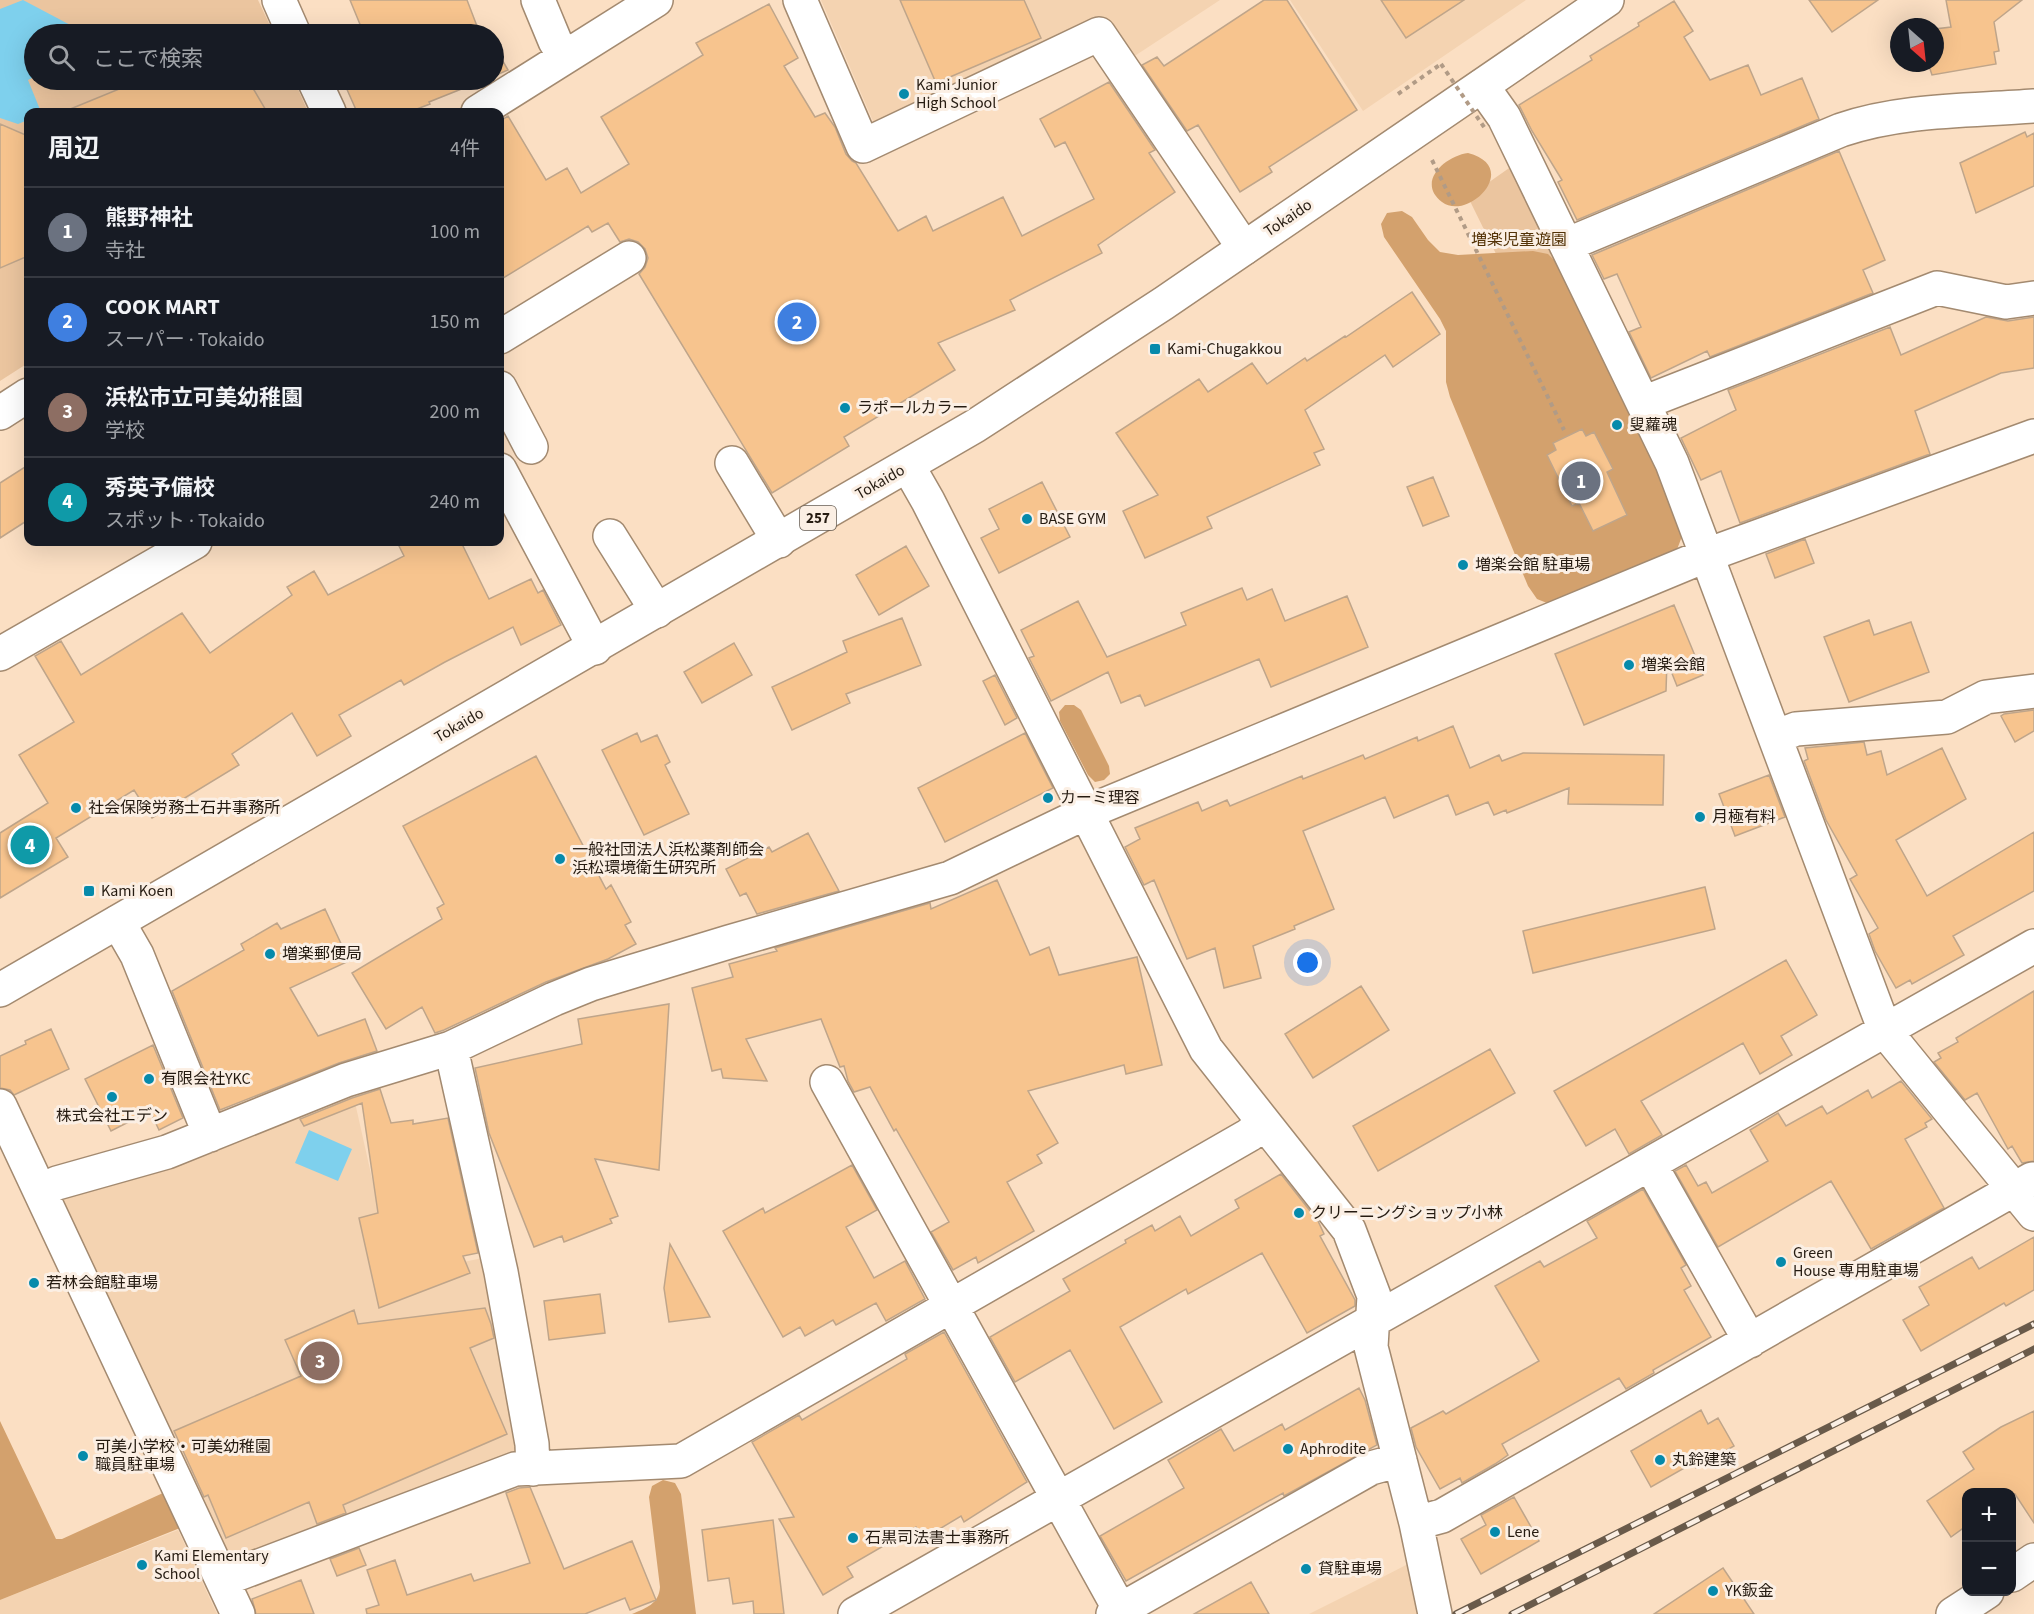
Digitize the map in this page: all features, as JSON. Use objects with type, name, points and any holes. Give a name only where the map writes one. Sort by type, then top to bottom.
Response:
[{"type":"main road","points":[[279,0],[290,24]]},
{"type":"main road","points":[[538,0],[555,41],[565,57]]},
{"type":"main road","points":[[484,108],[656,0]]},
{"type":"main road","points":[[800,0],[863,146],[1099,34],[1244,248]]},
{"type":"main road","name":"Tokaido","points":[[0,990],[779,541],[1039,386],[1607,0]]},
{"type":"main road","points":[[1482,86],[1503,117],[1672,462],[1885,1031],[2024,1184],[2034,1214]]},
{"type":"main road","points":[[319,90],[327,108]]},
{"type":"main road","points":[[1566,245],[1841,130],[1868,121],[1897,116],[2034,106]]},
{"type":"main road","points":[[504,335],[629,258]]},
{"type":"main road","points":[[1643,403],[1936,288],[2006,302],[2034,298]]},
{"type":"main road","points":[[504,392],[541,442],[504,462]]},
{"type":"main road","points":[[0,413],[24,398]]},
{"type":"main road","points":[[40,1191],[57,1183],[167,1152],[346,1080],[451,1048],[591,984],[950,878],[1085,813],[1707,555],[2034,436]]},
{"type":"main road","points":[[732,463],[779,541]]},
{"type":"main road","points":[[908,466],[928,501],[1206,1049],[1349,1230],[1374,1296],[1371,1347],[1416,1523],[1435,1614]]},
{"type":"main road","points":[[504,478],[594,648]]},
{"type":"main road","points":[[610,536],[657,611]]},
{"type":"main road","points":[[0,654],[188,546]]},
{"type":"main road","points":[[1775,737],[1796,729],[1947,717],[1986,697],[2034,691]]},
{"type":"main road","points":[[118,922],[137,955],[210,1135]]},
{"type":"main road","points":[[855,1614],[2034,946]]},
{"type":"main road","points":[[451,1048],[501,1272],[532,1444],[534,1469]]},
{"type":"main road","points":[[827,1082],[1059,1499],[1117,1612],[1371,1468],[1400,1461]]},
{"type":"main road","points":[[0,1106],[238,1614]]},
{"type":"main road","points":[[222,1580],[515,1469],[681,1461],[1239,1141],[1264,1123]]},
{"type":"main road","points":[[1650,1164],[1750,1341]]},
{"type":"main road","points":[[1416,1523],[1442,1516],[2024,1184]]},
{"type":"main road","points":[[2016,1572],[2034,1560]]},
{"type":"main road","points":[[1953,1614],[1981,1596]]},
{"type":"path","points":[[1398,94],[1441,64],[1486,130]]},
{"type":"path","points":[[1432,159],[1564,430]]},
{"type":"shaded area","name":"Kami Junior High School","points":[[821,0],[1220,0],[1127,61],[1100,22],[876,128]]},
{"type":"shaded area","points":[[1290,0],[1526,0],[1363,111]]},
{"type":"shaded area","points":[[1468,153],[1483,160],[1490,169],[1490,180],[1485,190],[1465,205],[1453,206],[1442,202],[1432,186],[1433,178],[1437,171],[1451,159]]},
{"type":"shaded area","points":[[1402,211],[1412,217],[1428,240],[1440,252],[1458,255],[1533,251],[1548,254],[1562,268],[1660,468],[1681,526],[1681,539],[1676,552],[1552,605],[1537,599],[1528,586],[1450,397],[1446,382],[1446,331],[1384,237],[1381,224],[1387,213]]},
{"type":"shaded area","points":[[1065,705],[1074,705],[1081,710],[1109,766],[1110,774],[1104,780],[1095,782],[1088,775],[1060,721],[1059,712]]},
{"type":"shaded area","points":[[352,1089],[394,1277],[487,1257],[521,1444],[513,1458],[240,1561],[225,1554],[56,1194]]},
{"type":"shaded area","points":[[0,1421],[56,1539],[62,1539],[163,1493],[166,1494],[180,1528],[0,1600]]},
{"type":"shaded area","points":[[663,1480],[675,1483],[681,1494],[696,1614],[632,1614],[651,1605],[659,1593],[649,1497],[652,1486]]},
{"type":"shaded area","name":"Kami Elementary School","points":[[178,1530],[217,1614],[0,1614],[0,1600]]},
{"type":"shaded area","points":[[1408,1564],[1420,1614],[1309,1614],[1371,1583]]},
{"type":"green space","points":[[0,0],[258,0],[269,24],[24,24],[24,90],[298,90],[306,108],[24,108],[24,366],[0,381]]},
{"type":"green space","name":"増楽児童遊園","points":[[1512,166],[1609,365],[1562,388],[1468,197]]},
{"type":"water","points":[[23,0],[68,24],[24,24],[24,90],[32,90],[39,108],[24,108],[24,122],[18,124],[0,118],[0,9]]},
{"type":"water","points":[[309,1130],[352,1149],[338,1181],[295,1163]]},
{"type":"building","points":[[350,0],[467,0],[476,24],[360,24]]},
{"type":"building","points":[[900,0],[1024,0],[1041,38],[936,83]]},
{"type":"building","points":[[1264,0],[1287,0],[1357,110],[1269,167],[1272,172],[1240,192],[1198,125],[1187,131],[1142,65],[1157,57],[1164,66]]},
{"type":"building","points":[[1381,0],[1464,0],[1406,38]]},
{"type":"building","points":[[1809,0],[1878,0],[1832,32]]},
{"type":"building","points":[[1946,0],[2022,0],[1994,22],[1999,51],[1994,52],[1996,64],[1932,75],[1931,72],[1944,72],[1944,28],[1951,27]]},
{"type":"building","points":[[1674,1],[1693,31],[1684,37],[1710,80],[1748,65],[1761,95],[1802,78],[1819,119],[1577,220],[1558,182],[1562,180],[1519,105],[1592,60],[1590,56]]},
{"type":"building","points":[[769,4],[798,58],[784,66],[815,117],[825,113],[835,127],[846,154],[856,163],[898,231],[926,216],[933,231],[1003,197],[1022,236],[1094,199],[1065,142],[1055,147],[1040,119],[1109,82],[1155,150],[1149,153],[1175,192],[1098,245],[1102,253],[1010,300],[1015,310],[938,343],[955,370],[844,437],[849,446],[772,493],[639,274],[648,258],[645,249],[638,242],[629,239],[620,242],[608,223],[592,232],[588,226],[504,278],[504,118],[508,116],[546,180],[567,168],[581,193],[629,164],[601,117],[703,55],[696,43]]},
{"type":"building","points":[[117,90],[254,90],[265,108],[73,108]]},
{"type":"building","points":[[347,90],[459,90],[420,108],[355,108]]},
{"type":"building","points":[[0,124],[24,134],[24,258],[0,268]]},
{"type":"building","points":[[2025,132],[2027,137],[2034,133],[2034,186],[1976,213],[1960,163]]},
{"type":"building","points":[[1839,151],[1885,260],[1863,270],[1873,293],[1710,357],[1707,351],[1651,378],[1629,332],[1641,327],[1617,274],[1604,279],[1592,255]]},
{"type":"building","points":[[1412,292],[1440,334],[1393,367],[1385,355],[1305,410],[1324,449],[1314,453],[1320,465],[1207,517],[1212,528],[1145,558],[1123,511],[1158,495],[1116,433],[1199,379],[1208,392],[1252,363],[1267,384],[1305,358],[1307,361],[1346,337]]},
{"type":"building","points":[[1986,317],[2008,321],[2034,317],[2034,368],[2001,373],[1915,411],[1930,454],[1740,523],[1721,471],[1701,480],[1681,438],[1736,410],[1728,390],[1890,327],[1901,355]]},
{"type":"building","points":[[1582,429],[1586,436],[1594,432],[1613,469],[1607,472],[1627,515],[1593,531],[1579,503],[1572,506],[1547,455],[1556,450],[1553,443]]},
{"type":"building","points":[[24,468],[24,523],[0,538],[0,483]]},
{"type":"building","points":[[1433,477],[1449,516],[1423,526],[1407,487]]},
{"type":"building","name":"BASE GYM","points":[[1042,482],[1070,537],[999,573],[981,538],[999,529],[989,509]]},
{"type":"building","points":[[1805,539],[1814,563],[1775,578],[1766,554]]},
{"type":"building","points":[[399,546],[463,546],[489,599],[531,579],[538,593],[543,590],[561,625],[521,645],[513,627],[404,685],[401,680],[339,715],[351,736],[317,756],[292,713],[232,754],[239,765],[152,818],[134,790],[56,838],[68,857],[0,898],[0,833],[48,803],[19,755],[74,722],[35,656],[61,641],[81,675],[182,613],[210,653],[292,595],[287,587],[314,571],[328,595],[404,556]]},
{"type":"building","points":[[906,546],[929,586],[879,615],[856,575]]},
{"type":"building","points":[[1242,588],[1247,600],[1272,589],[1285,621],[1347,596],[1368,647],[1271,687],[1259,659],[1145,706],[1140,695],[1121,703],[1108,672],[1051,701],[1029,658],[1034,656],[1021,630],[1078,601],[1107,657],[1186,625],[1181,613]]},
{"type":"building","name":"増楽会館","points":[[1674,605],[1703,675],[1677,686],[1667,661],[1666,691],[1584,725],[1555,654]]},
{"type":"building","points":[[902,618],[921,665],[846,694],[850,703],[792,730],[772,687],[847,652],[843,641]]},
{"type":"building","points":[[1869,620],[1874,635],[1911,622],[1929,672],[1849,702],[1824,637]]},
{"type":"building","points":[[734,643],[752,675],[702,703],[684,672]]},
{"type":"building","points":[[995,675],[1017,718],[1005,725],[983,681]]},
{"type":"building","points":[[2034,710],[2034,731],[2015,742],[2001,716]]},
{"type":"building","points":[[1453,726],[1470,768],[1499,755],[1502,761],[1523,753],[1664,755],[1663,805],[1568,804],[1569,788],[1507,813],[1506,810],[1494,815],[1488,802],[1456,815],[1448,795],[1394,818],[1385,797],[1303,831],[1334,909],[1294,926],[1295,929],[1253,946],[1261,978],[1224,988],[1215,948],[1187,959],[1154,880],[1144,885],[1125,847],[1140,839],[1135,828],[1198,802],[1202,811],[1227,800],[1230,806],[1302,776],[1303,779],[1363,755],[1365,759],[1417,737],[1418,741]]},
{"type":"building","points":[[637,733],[641,742],[657,735],[670,762],[665,765],[689,814],[644,835],[602,750]]},
{"type":"building","points":[[1025,733],[1053,788],[945,842],[918,788]]},
{"type":"building","points":[[1864,742],[1867,755],[1881,751],[1887,775],[1942,748],[1966,799],[1896,840],[1927,896],[2034,832],[2034,891],[1953,936],[1964,955],[1912,984],[1910,980],[1896,988],[1875,951],[1869,934],[1878,928],[1850,879],[1857,875],[1826,820],[1804,761],[1808,759],[1805,748]]},
{"type":"building","points":[[536,756],[606,889],[611,885],[631,922],[625,925],[636,944],[608,959],[546,982],[444,1030],[435,1033],[422,1007],[386,1029],[352,973],[442,919],[437,908],[444,904],[403,826]]},
{"type":"building","points":[[1769,775],[1785,817],[1735,836],[1719,794]]},
{"type":"building","points":[[808,833],[839,891],[757,914],[746,893],[740,896],[726,869],[769,847],[772,852]]},
{"type":"building","points":[[997,880],[1030,955],[1049,947],[1059,975],[1137,957],[1162,1065],[1126,1074],[1124,1065],[1028,1091],[1058,1143],[1037,1155],[1042,1163],[1007,1182],[1034,1231],[978,1263],[976,1257],[953,1270],[931,1232],[949,1222],[870,1087],[854,1092],[844,1066],[840,1067],[821,1019],[746,1039],[767,1081],[723,1078],[721,1069],[712,1071],[692,988],[733,977],[729,964],[777,951],[775,948],[930,903],[931,909]]},
{"type":"building","points":[[1705,887],[1715,929],[1533,973],[1523,931]]},
{"type":"building","points":[[325,909],[349,961],[290,988],[318,1036],[365,1019],[377,1051],[339,1063],[220,1110],[172,991],[244,950],[241,944],[277,923],[281,929]]},
{"type":"building","points":[[1786,960],[1817,1015],[1781,1036],[1792,1055],[1760,1074],[1743,1043],[1641,1101],[1662,1135],[1629,1154],[1615,1129],[1586,1146],[1554,1091]]},
{"type":"building","points":[[1361,986],[1389,1030],[1313,1078],[1285,1034]]},
{"type":"building","points":[[2034,991],[2034,1161],[2022,1163],[2012,1146],[2008,1149],[1977,1093],[1965,1100],[1934,1062],[1941,1058],[1938,1053],[1958,1042],[1956,1038]]},
{"type":"building","points":[[669,1004],[659,1170],[595,1159],[618,1216],[610,1219],[612,1223],[564,1242],[562,1236],[534,1247],[489,1133],[475,1068],[582,1044],[578,1019]]},
{"type":"building","points":[[51,1029],[69,1069],[14,1095],[10,1090],[0,1088],[0,1056]]},
{"type":"building","points":[[153,1045],[183,1118],[159,1130],[150,1111],[111,1131],[85,1079]]},
{"type":"building","points":[[1490,1049],[1515,1093],[1378,1171],[1353,1126]]},
{"type":"building","points":[[1901,1081],[1932,1119],[1925,1123],[1927,1127],[1905,1139],[1944,1208],[1871,1249],[1831,1181],[1718,1247],[1675,1171],[1686,1165],[1698,1186],[1706,1182],[1712,1193],[1768,1161],[1750,1130],[1778,1113],[1786,1126],[1822,1106],[1827,1114],[1868,1090],[1872,1098]]},
{"type":"building","points":[[380,1089],[391,1123],[413,1120],[413,1124],[448,1118],[478,1253],[463,1256],[470,1273],[379,1308],[359,1218],[378,1213],[362,1103],[304,1126],[300,1119]]},
{"type":"building","points":[[852,1165],[877,1210],[846,1227],[874,1278],[905,1261],[925,1299],[886,1321],[876,1303],[836,1325],[833,1320],[805,1336],[800,1327],[783,1337],[723,1231],[763,1208],[765,1213]]},
{"type":"building","points":[[1281,1174],[1318,1221],[1324,1234],[1320,1236],[1355,1300],[1355,1306],[1307,1333],[1262,1253],[1188,1294],[1186,1289],[1120,1327],[1162,1402],[1114,1429],[1070,1350],[1015,1382],[990,1337],[1070,1291],[1063,1279],[1126,1243],[1125,1240],[1152,1225],[1155,1231],[1180,1216],[1191,1236],[1239,1208],[1235,1200]]},
{"type":"building","points":[[1643,1189],[1686,1265],[1681,1268],[1691,1286],[1684,1290],[1711,1337],[1653,1370],[1654,1373],[1626,1389],[1619,1378],[1502,1444],[1508,1455],[1495,1464],[1462,1483],[1460,1478],[1440,1489],[1416,1447],[1411,1428],[1443,1411],[1446,1414],[1539,1361],[1495,1286],[1540,1261],[1544,1267],[1597,1238],[1587,1221]]},
{"type":"building","points":[[2034,1237],[2034,1290],[2006,1306],[2004,1303],[1921,1351],[1903,1320],[1929,1305],[1919,1287],[1972,1257],[1979,1269]]},
{"type":"building","points":[[670,1244],[710,1317],[669,1322],[664,1288]]},
{"type":"building","points":[[600,1294],[605,1333],[549,1340],[544,1301]]},
{"type":"building","points":[[485,1308],[494,1338],[470,1348],[507,1434],[343,1505],[346,1513],[317,1524],[309,1502],[226,1538],[208,1495],[204,1497],[174,1431],[301,1376],[285,1340],[354,1310],[358,1324]]},
{"type":"building","points":[[944,1332],[1027,1482],[964,1522],[961,1516],[923,1539],[916,1527],[847,1567],[853,1577],[823,1595],[779,1519],[794,1517],[752,1442],[799,1415],[802,1420],[907,1359],[905,1354]]},
{"type":"building","points":[[1359,1388],[1365,1400],[1377,1445],[1284,1496],[1283,1493],[1126,1581],[1100,1536],[1184,1488],[1168,1460],[1221,1429],[1234,1451],[1282,1424],[1285,1430]]},
{"type":"building","points":[[1701,1410],[1708,1424],[1718,1418],[1734,1446],[1696,1468],[1693,1463],[1651,1487],[1631,1451]]},
{"type":"building","points":[[2034,1411],[2034,1523],[2016,1496],[2016,1488],[1962,1488],[1962,1529],[1951,1537],[1927,1501],[1974,1469],[1963,1452],[2001,1427]]},
{"type":"building","points":[[530,1487],[564,1569],[632,1541],[656,1600],[630,1610],[625,1598],[585,1614],[367,1614],[366,1609],[379,1605],[367,1570],[395,1560],[407,1595],[471,1574],[474,1581],[530,1563],[506,1493]]},
{"type":"building","points":[[1514,1497],[1539,1541],[1481,1574],[1461,1539],[1486,1525],[1481,1515]]},
{"type":"building","points":[[773,1520],[784,1614],[754,1614],[753,1601],[733,1604],[729,1578],[708,1581],[702,1530]]},
{"type":"building","points":[[359,1548],[366,1565],[337,1576],[330,1559]]},
{"type":"building","name":"YK鈑金","points":[[1723,1568],[1754,1614],[1654,1614]]},
{"type":"building","points":[[301,1580],[314,1614],[256,1614],[252,1599]]},
{"type":"building","points":[[1251,1582],[1269,1614],[1194,1614]]},
{"type":"railway","points":[[1456,1614],[2034,1324]]},
{"type":"railway","points":[[1512,1614],[2034,1349]]},
{"type":"place","name":"Kami Junior High School","points":[[904,94]]},
{"type":"place","name":"COOK MART","points":[[797,322]]},
{"type":"place","name":"Kami-Chugakkou","points":[[1155,349]]},
{"type":"place","name":"ラポールカラー","points":[[845,408]]},
{"type":"place","name":"叟蘿魂","points":[[1617,425]]},
{"type":"place","name":"熊野神社","points":[[1581,481]]},
{"type":"place","name":"BASE GYM","points":[[1027,519]]},
{"type":"place","name":"増楽会館 駐車場","points":[[1463,565]]},
{"type":"place","name":"増楽会館","points":[[1629,665]]},
{"type":"place","name":"カーミ理容","points":[[1048,798]]},
{"type":"place","name":"社会保険労務士石井事務所","points":[[76,808]]},
{"type":"place","name":"月極有料","points":[[1700,817]]},
{"type":"place","name":"秀英予備校","points":[[30,845]]},
{"type":"place","name":"一般社団法人浜松薬剤師会 浜松環境衛生研究所","points":[[560,859]]},
{"type":"place","name":"Kami Koen","points":[[89,891]]},
{"type":"place","name":"増楽郵便局","points":[[270,954]]},
{"type":"place","name":"有限会社YKC","points":[[149,1079]]},
{"type":"place","name":"株式会社エデン","points":[[112,1097]]},
{"type":"place","name":"クリーニングショップ小林","points":[[1299,1213]]},
{"type":"place","name":"Green House 専用駐車場","points":[[1781,1262]]},
{"type":"place","name":"若林会館駐車場","points":[[34,1283]]},
{"type":"place","name":"浜松市立可美幼稚園","points":[[320,1361]]},
{"type":"place","name":"Aphrodite","points":[[1288,1449]]},
{"type":"place","name":"可美小学校・可美幼稚園 職員駐車場","points":[[83,1456]]},
{"type":"place","name":"丸鈴建築","points":[[1660,1460]]},
{"type":"place","name":"Lene","points":[[1495,1532]]},
{"type":"place","name":"石黒司法書士事務所","points":[[853,1538]]},
{"type":"place","name":"Kami Elementary School","points":[[142,1565]]},
{"type":"place","name":"貸駐車場","points":[[1306,1569]]},
{"type":"place","name":"YK鈑金","points":[[1713,1591]]}]
